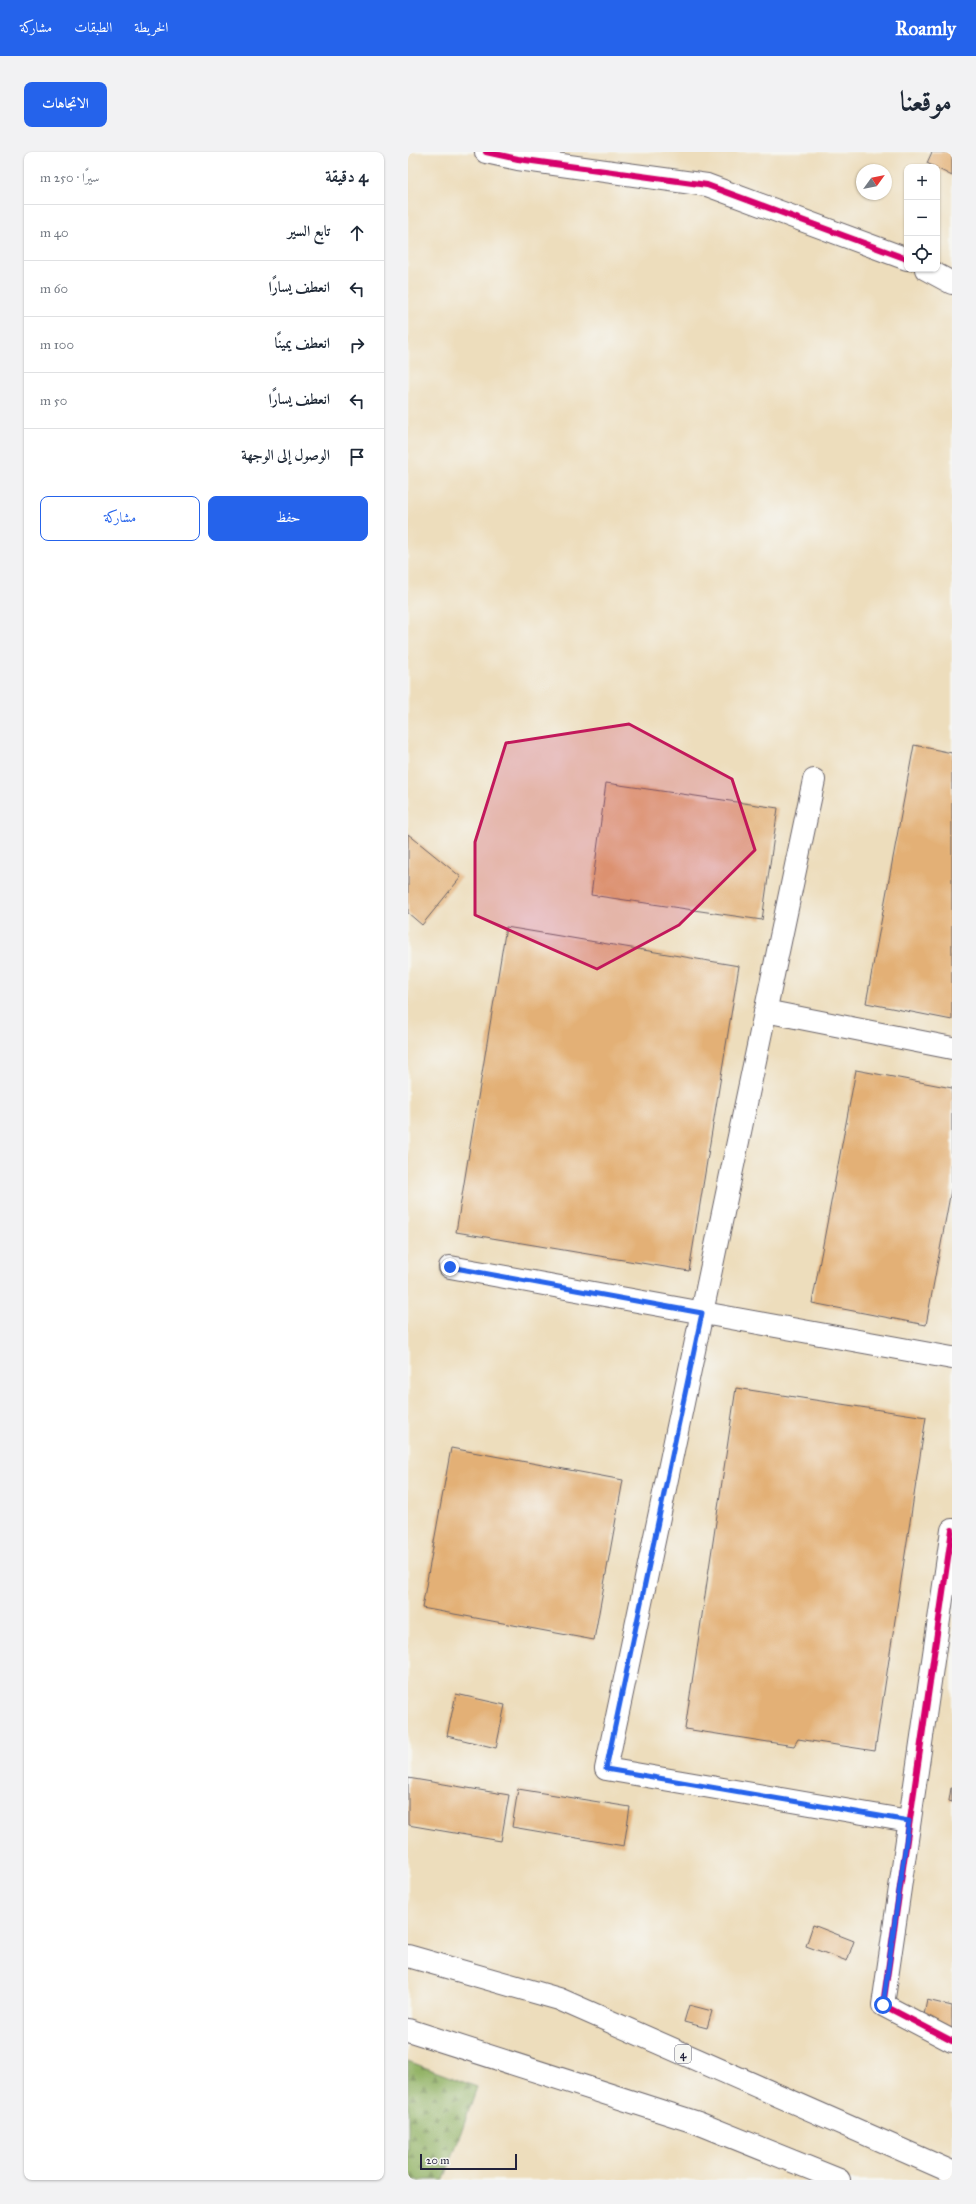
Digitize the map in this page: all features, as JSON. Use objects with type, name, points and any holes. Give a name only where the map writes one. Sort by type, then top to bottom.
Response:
[{"type":"main road","points":[[486,152],[518,159],[707,185],[904,258]]},
{"type":"main road","points":[[932,272],[952,283]]},
{"type":"main road","points":[[814,780],[606,1769],[909,1821]]},
{"type":"main road","points":[[765,1011],[952,1048]]},
{"type":"main road","points":[[450,1267],[952,1358]]},
{"type":"main road","points":[[952,1530],[883,2005],[952,2041]]},
{"type":"main road","name":"4","points":[[408,1956],[559,1999],[952,2172]]},
{"type":"main road","points":[[408,2030],[698,2123],[839,2180]]},
{"type":"highlighted area","points":[[629,724],[732,779],[755,850],[679,925],[597,969],[475,915],[475,842],[506,743]]},
{"type":"green space","points":[[408,2061],[477,2087],[444,2180],[408,2180]]},
{"type":"building","points":[[932,152],[952,152],[952,176],[940,170],[940,164],[927,163]]},
{"type":"building","points":[[914,745],[952,753],[952,1020],[866,1003]]},
{"type":"building","points":[[606,783],[778,808],[762,920],[591,895]]},
{"type":"building","points":[[408,834],[461,877],[422,925],[408,913]]},
{"type":"building","points":[[506,927],[739,966],[689,1271],[456,1232]]},
{"type":"building","points":[[856,1070],[952,1088],[952,1185],[926,1325],[812,1303]]},
{"type":"building","points":[[736,1388],[926,1417],[875,1751],[798,1739],[794,1746],[685,1729]]},
{"type":"building","points":[[451,1448],[623,1480],[594,1640],[422,1608]]},
{"type":"building","points":[[456,1694],[505,1705],[496,1748],[447,1736]]},
{"type":"building","points":[[408,1778],[509,1795],[501,1841],[408,1825]]},
{"type":"building","points":[[952,1788],[952,1802],[949,1801]]},
{"type":"building","points":[[518,1789],[630,1807],[624,1846],[512,1827]]},
{"type":"building","points":[[813,1925],[854,1941],[847,1961],[806,1946]]},
{"type":"building","points":[[927,2000],[952,2006],[952,2029],[946,2028],[947,2026],[923,2020]]},
{"type":"building","points":[[689,2005],[712,2011],[707,2028],[684,2022]]},
{"type":"cycle path","points":[[486,152],[518,159],[707,185],[904,258]]},
{"type":"cycle path","points":[[952,1530],[883,2005],[952,2041]]},
{"type":"route","points":[[450,1267],[702,1313],[606,1769],[909,1821],[883,2005]]}]
